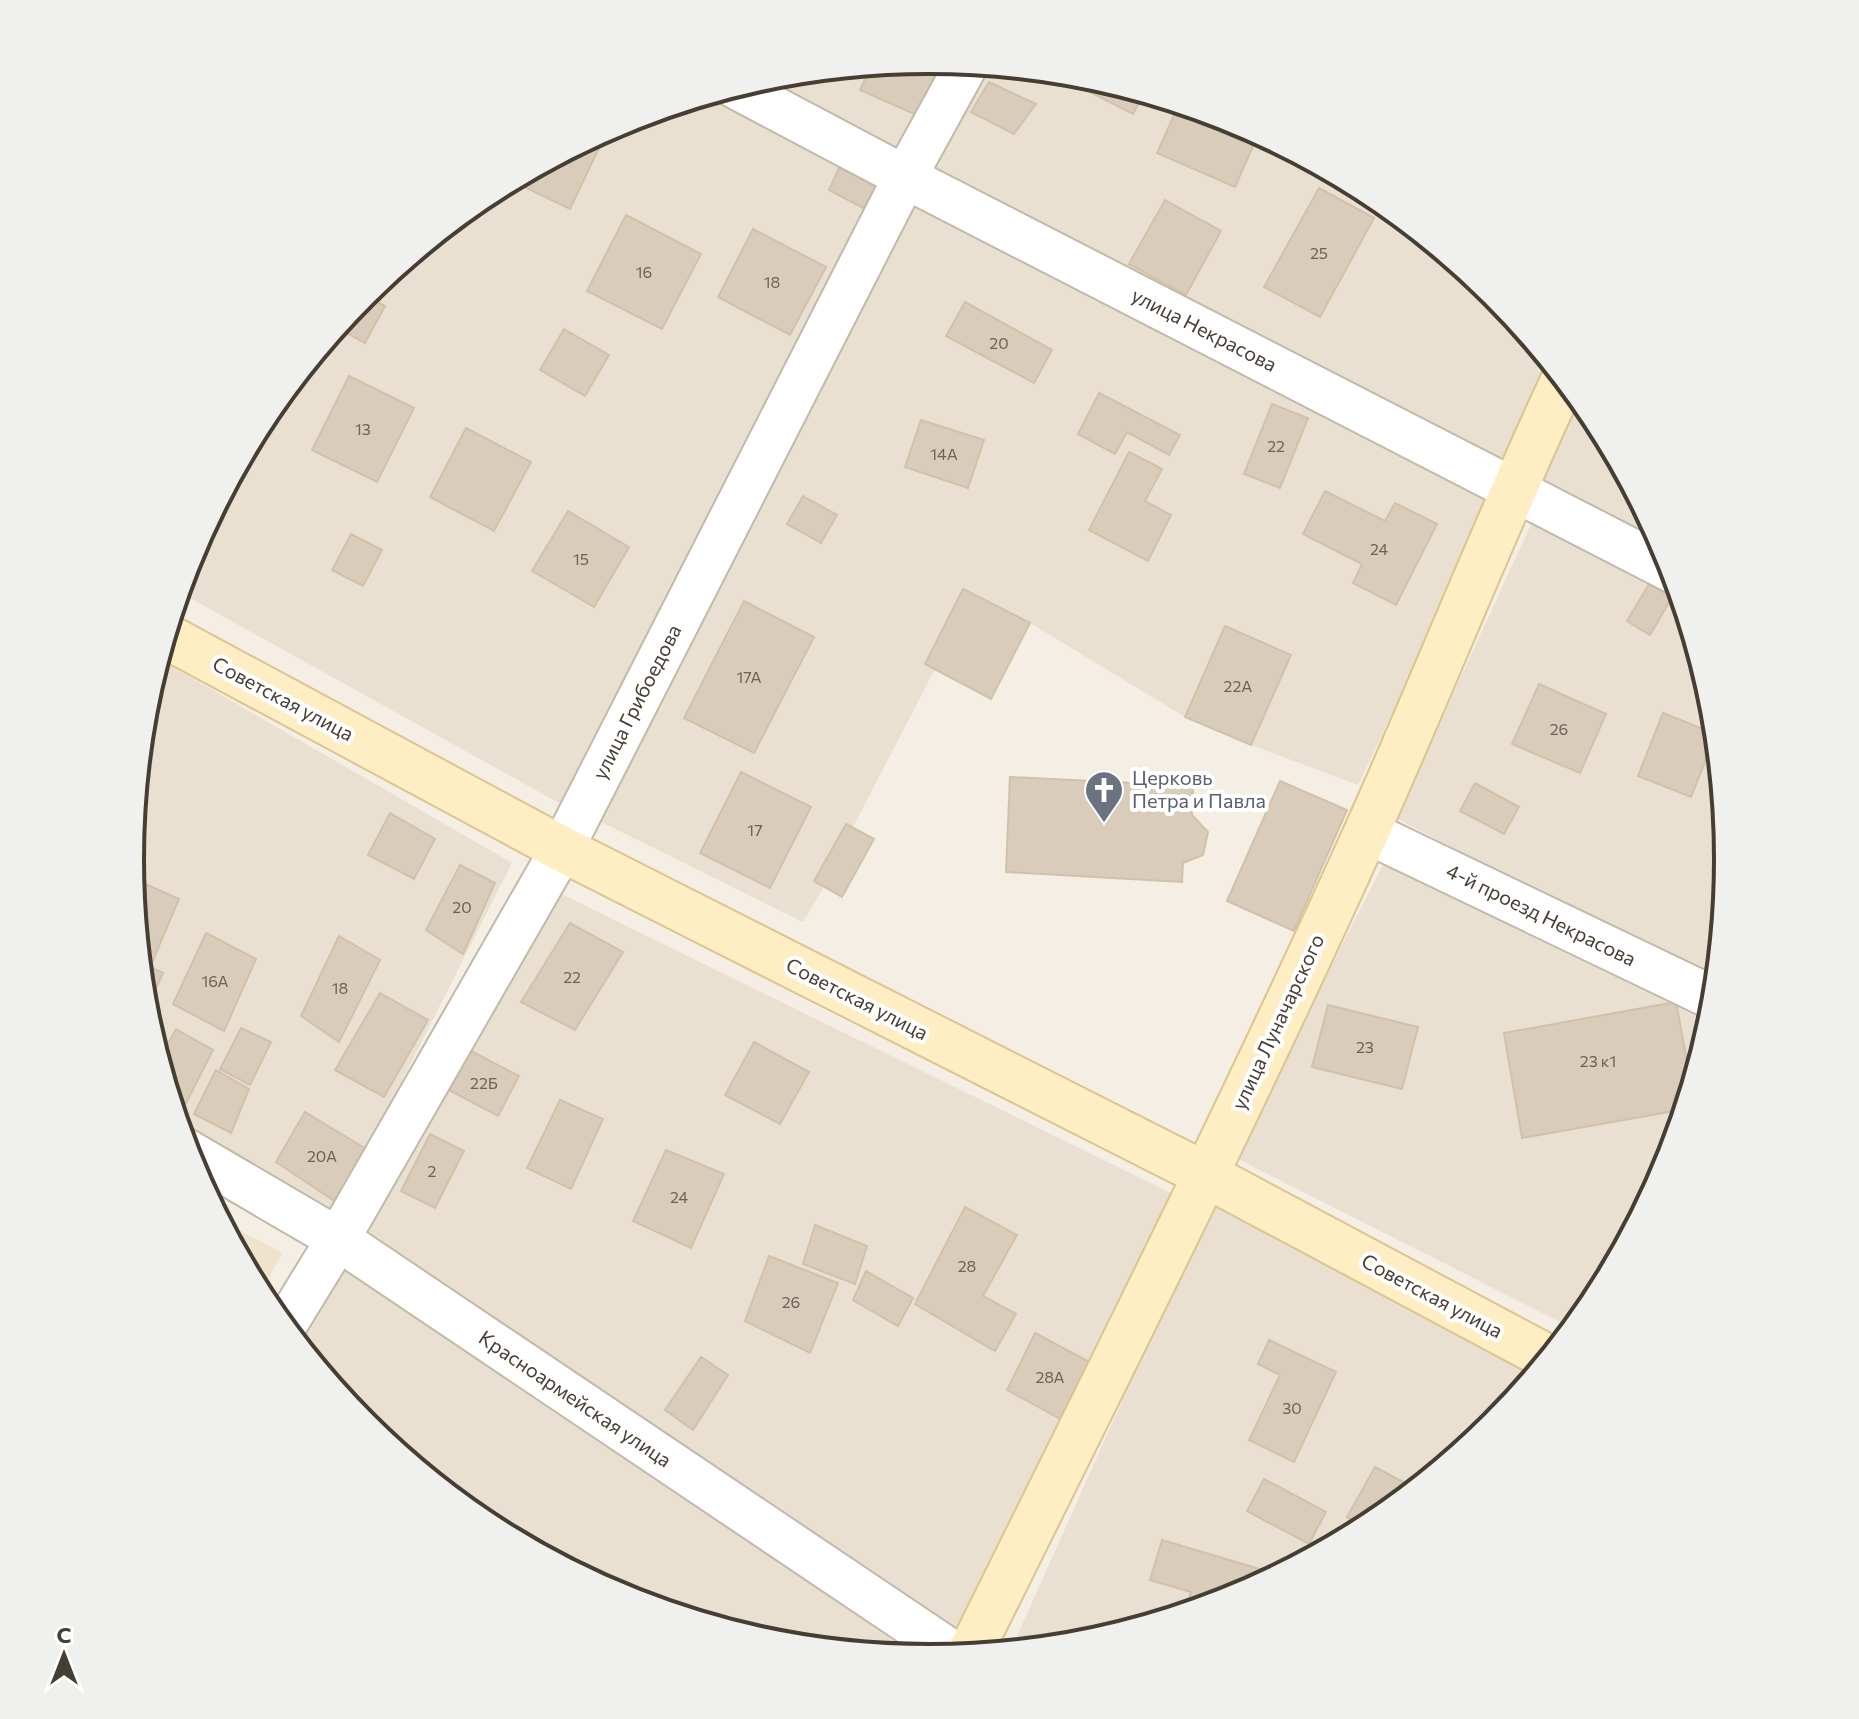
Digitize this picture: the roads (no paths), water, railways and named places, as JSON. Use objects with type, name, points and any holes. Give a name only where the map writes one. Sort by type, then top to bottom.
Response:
[{"type":"street","name":"улица Грибоедова","points":[[291,1316],[562,849],[905,177],[961,75]]},
{"type":"street","name":"улица Некрасова","points":[[750,95],[1656,563]]},
{"type":"street","name":"улица Луначарского","points":[[975,1643],[1206,1175],[1367,832],[1513,488],[1559,390]]},
{"type":"street","name":"Советская улица","points":[[176,641],[562,849],[1206,1175],[1540,1353]]},
{"type":"street","name":"4-й проезд Некрасова","points":[[1367,832],[1703,993]]},
{"type":"street","name":"Красноармейская улица","points":[[204,1161],[338,1239],[941,1645]]},
{"type":"place","name":"Церковь Петра и Павла","points":[[1104,824]]}]
